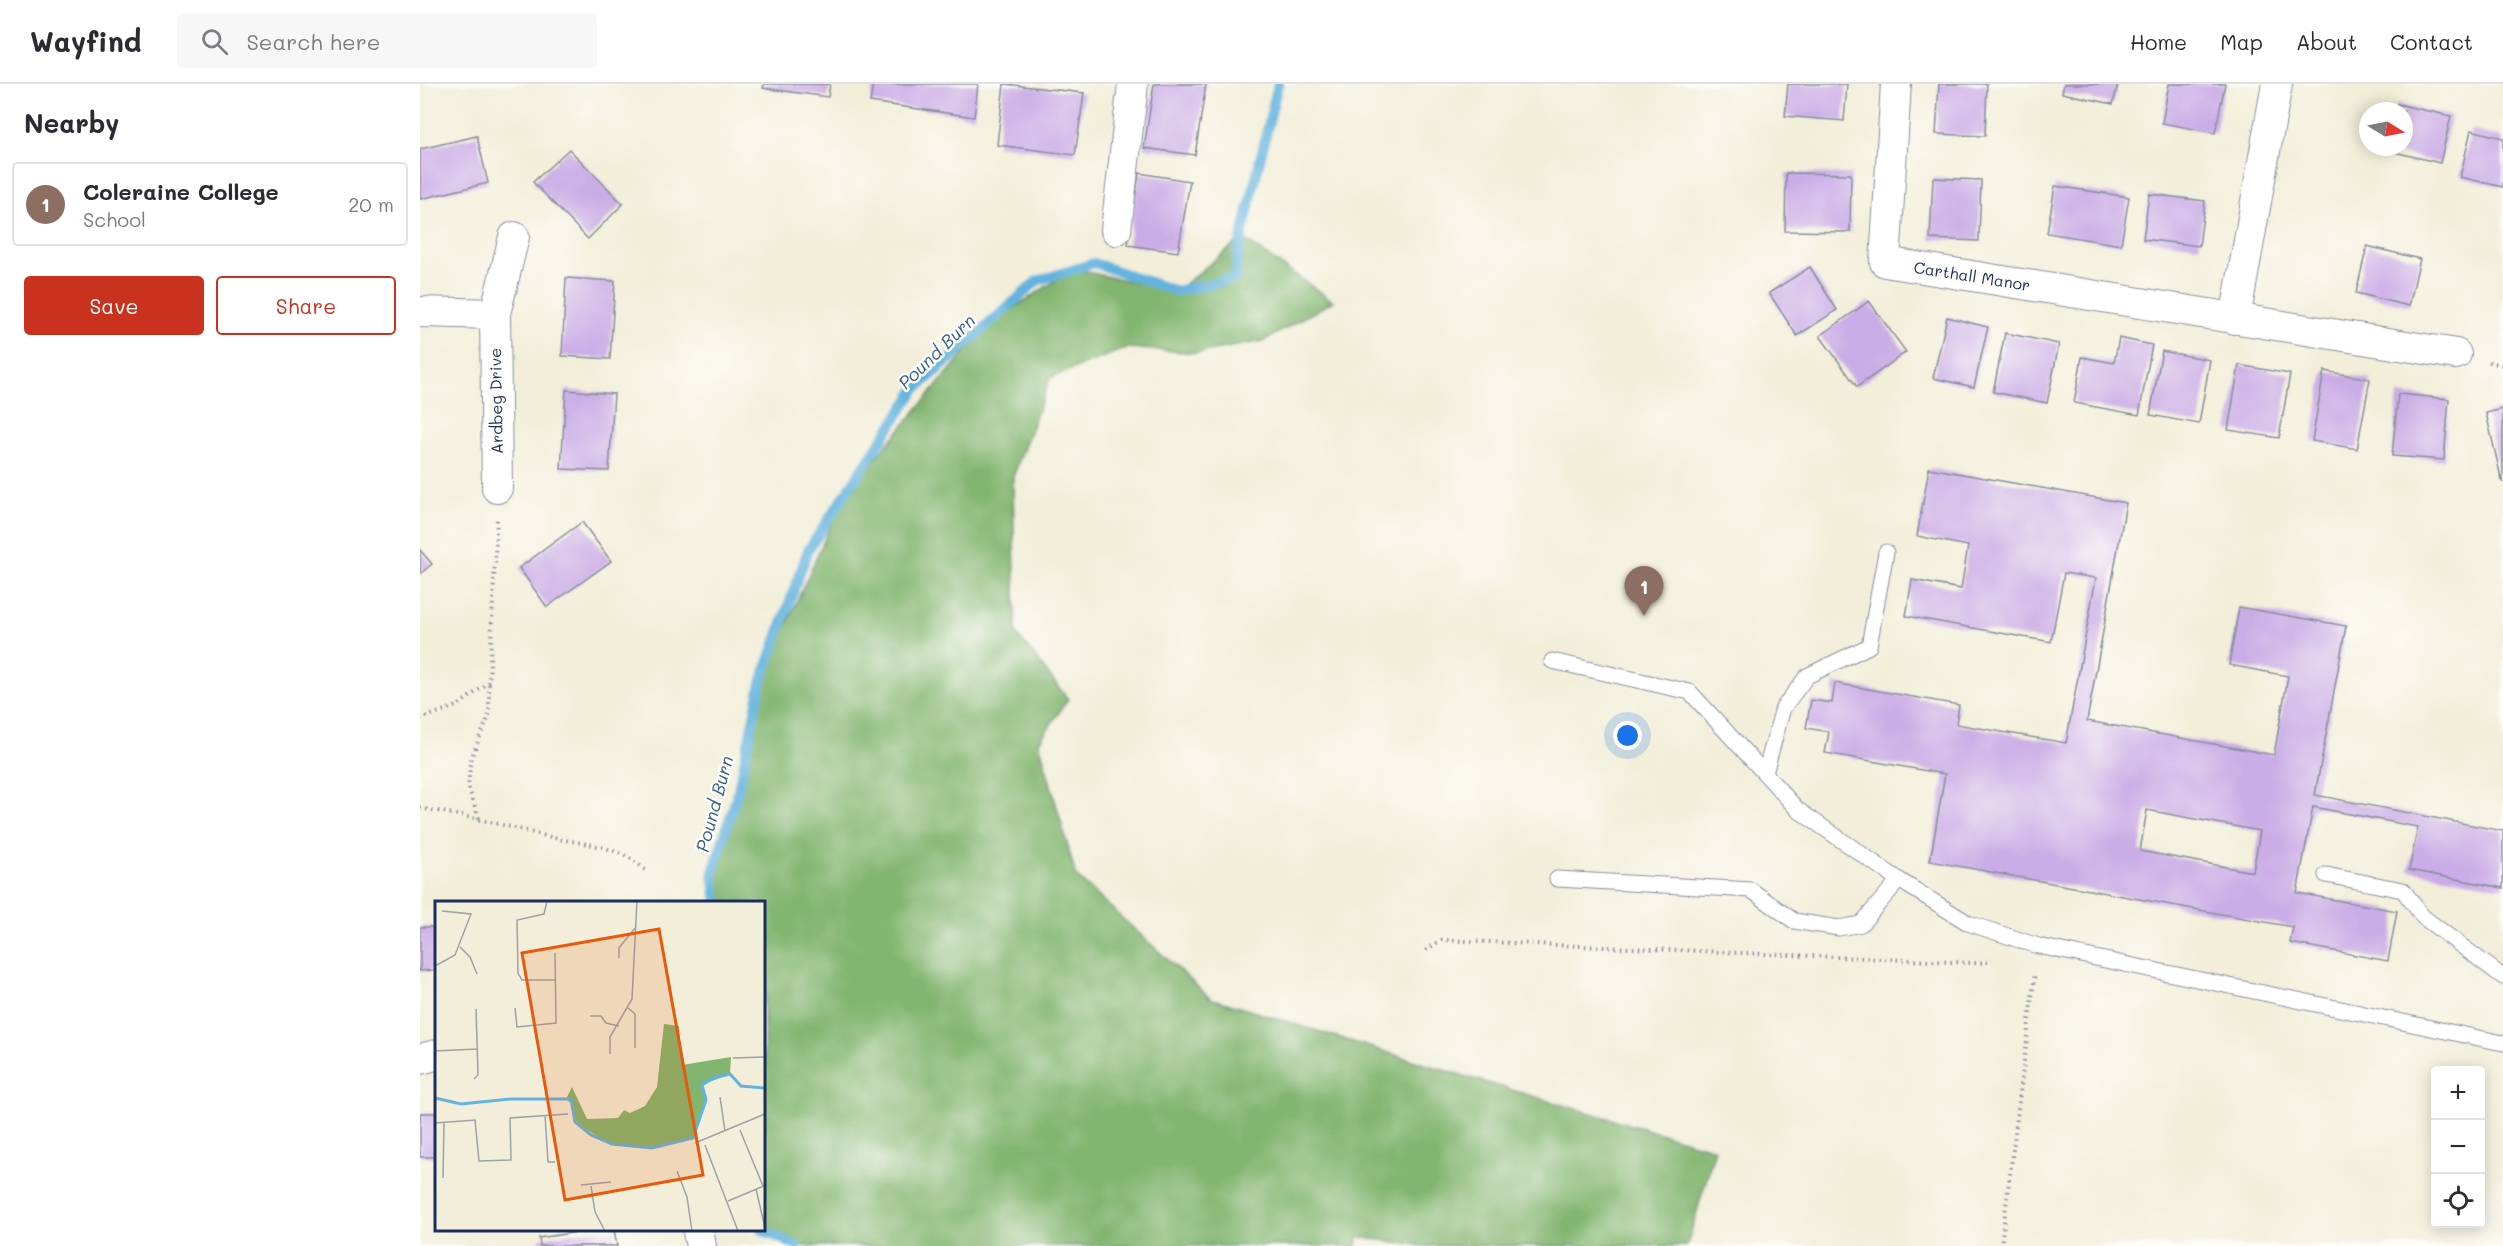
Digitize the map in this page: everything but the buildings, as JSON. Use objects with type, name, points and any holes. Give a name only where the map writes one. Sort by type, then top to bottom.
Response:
[{"type":"street","points":[[1116,230],[1133,84]]},
{"type":"street","name":"Carthall Manor","points":[[1896,84],[1886,262],[2456,354]]},
{"type":"street","points":[[2235,319],[2277,84]]},
{"type":"street","name":"Ardbeg Drive","points":[[497,488],[495,314],[514,237]]},
{"type":"street","points":[[420,312],[495,314]]},
{"type":"street","points":[[420,1059],[435,1055]]},
{"type":"lane","points":[[1765,773],[1783,708],[1807,676],[1869,646],[1886,552]]},
{"type":"lane","points":[[1552,661],[1690,692],[1798,810],[1899,880],[1968,924],[2038,946],[2503,1043]]},
{"type":"lane","points":[[2326,875],[2403,890],[2423,916],[2503,977]]},
{"type":"lane","points":[[1557,879],[1751,890],[1794,921],[1839,928],[1861,924],[1899,880]]},
{"type":"path","points":[[478,818],[468,786],[471,758],[489,716],[497,488]]},
{"type":"path","points":[[420,719],[459,705],[489,682]]},
{"type":"path","points":[[420,808],[478,818],[550,837],[594,844],[634,859],[645,870]]},
{"type":"path","points":[[1426,950],[1441,940],[1977,963],[1989,962],[1996,955],[2001,934]]},
{"type":"path","points":[[2001,1246],[2034,986]]},
{"type":"green space","points":[[1242,238],[1333,301],[1264,341],[1197,353],[1127,348],[1050,378],[1013,477],[1016,633],[1068,699],[1039,742],[1076,876],[1210,998],[1484,1082],[1715,1149],[1687,1246],[1424,1246],[1358,1237],[1357,1246],[787,1246],[759,1231],[765,1231],[765,901],[717,901],[713,872],[761,683],[843,497],[988,325],[1073,269],[1176,291]]},
{"type":"waterway","name":"Pound Burn","points":[[717,901],[713,872],[738,791],[761,683],[808,550],[915,390],[1037,281],[1094,263],[1176,291],[1236,278],[1237,257],[1278,84]]},
{"type":"waterway","name":"Pound Burn","points":[[764,1231],[797,1246]]},
{"type":"place","name":"Coleraine College","points":[[1644,616]]}]
